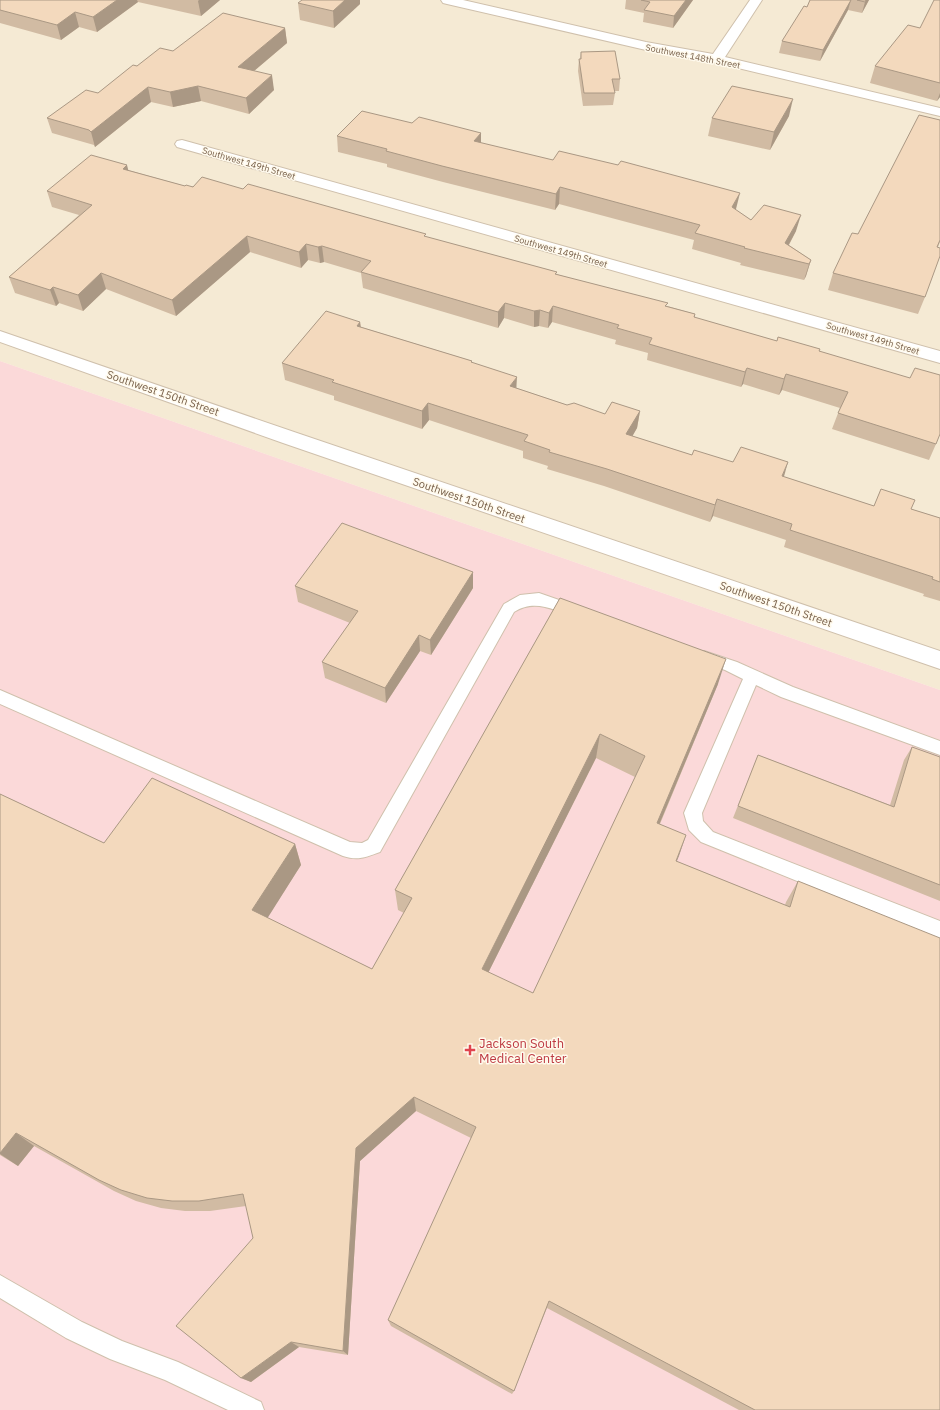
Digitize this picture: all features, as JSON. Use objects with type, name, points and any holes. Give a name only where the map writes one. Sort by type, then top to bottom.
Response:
[{"type":"street","name":"Southwest 148th Street","points":[[447,0],[646,46],[717,60],[940,112]]},
{"type":"street","points":[[717,60],[756,0]]},
{"type":"street","name":"Southwest 149th Street","points":[[182,144],[940,357]]},
{"type":"street","name":"Southwest 150th Street","points":[[0,336],[290,438],[940,660]]},
{"type":"lane","points":[[0,697],[349,850],[362,851],[374,846],[510,608],[520,601],[539,599],[590,617]]},
{"type":"lane","points":[[686,651],[731,666],[787,692],[940,748]]},
{"type":"lane","points":[[752,676],[693,813],[695,825],[707,837],[940,930]]},
{"type":"lane","points":[[0,1286],[74,1330],[118,1351],[170,1370],[253,1410]]},
{"type":"shaded area","points":[[0,0],[940,0],[940,690],[0,361]]},
{"type":"shaded area","name":"Jackson South Medical Center","points":[[0,361],[940,690],[940,1410],[0,1410]]},
{"type":"building","points":[[0,0],[117,0],[93,17],[75,12],[57,25],[0,10]]},
{"type":"building","points":[[302,0],[345,0],[333,11],[298,3]]},
{"type":"building","points":[[641,0],[686,0],[674,16],[644,10],[650,2]]},
{"type":"building","points":[[810,0],[851,0],[823,50],[782,41],[804,6],[807,7]]},
{"type":"building","points":[[934,0],[940,0],[940,83],[875,66],[908,25],[920,28]]},
{"type":"building","points":[[223,13],[285,28],[238,67],[272,75],[246,98],[198,86],[170,92],[148,87],[91,132],[89,130],[47,118],[86,90],[98,93],[133,65],[137,66],[160,48],[173,51]]},
{"type":"building","points":[[615,51],[620,79],[612,79],[615,93],[584,93],[579,59],[581,59],[581,52]]},
{"type":"building","points":[[732,86],[793,99],[774,132],[712,118]]},
{"type":"building","points":[[362,111],[412,123],[419,117],[481,133],[474,141],[553,160],[559,151],[618,165],[621,161],[740,193],[732,207],[751,220],[764,205],[801,215],[785,243],[811,260],[809,264],[744,248],[745,247],[695,233],[700,225],[560,187],[556,194],[442,166],[386,151],[387,149],[337,136]]},
{"type":"building","points":[[919,115],[940,120],[940,240],[937,247],[940,248],[940,256],[925,297],[833,273],[852,233],[858,234]]},
{"type":"building","points":[[91,155],[127,165],[123,169],[185,186],[193,187],[202,177],[243,189],[248,184],[426,234],[424,236],[557,272],[555,274],[668,303],[665,306],[695,314],[694,317],[777,341],[778,337],[820,349],[819,351],[910,378],[915,368],[940,375],[940,434],[936,444],[838,413],[848,392],[786,374],[784,379],[747,368],[745,372],[649,344],[652,338],[617,328],[619,325],[553,306],[549,313],[540,310],[534,311],[505,303],[498,312],[361,272],[371,261],[322,246],[318,247],[306,244],[299,252],[247,236],[172,300],[101,273],[78,295],[53,287],[50,290],[9,277],[92,205],[47,191]]},
{"type":"building","points":[[326,311],[360,322],[357,326],[472,361],[471,362],[517,377],[510,386],[567,405],[574,403],[605,414],[612,402],[640,411],[626,434],[692,455],[694,450],[733,462],[741,447],[788,462],[782,476],[874,506],[881,489],[915,500],[911,509],[940,518],[940,582],[932,579],[933,577],[790,530],[792,524],[717,499],[715,505],[607,469],[549,452],[550,450],[524,441],[528,435],[428,403],[422,411],[332,382],[334,380],[282,363]]},
{"type":"building","points":[[342,523],[473,572],[430,640],[419,635],[385,688],[322,662],[358,611],[295,586]]},
{"type":"building","points":[[560,598],[726,659],[657,823],[686,835],[676,861],[790,907],[798,881],[940,938],[940,1410],[755,1410],[549,1301],[514,1391],[388,1320],[476,1127],[414,1097],[356,1148],[343,1351],[291,1342],[241,1378],[176,1326],[253,1238],[243,1194],[199,1201],[172,1201],[147,1198],[121,1190],[99,1180],[16,1133],[0,1153],[0,794],[104,843],[152,778],[295,844],[252,910],[372,969],[412,898],[395,890]],"holes":[[[600,734],[645,756],[533,993],[482,969]]]},
{"type":"building","points":[[912,747],[940,757],[940,885],[738,806],[758,755],[894,807]]},
{"type":"place","name":"Jackson South Medical Center","points":[[470,1050]]}]
